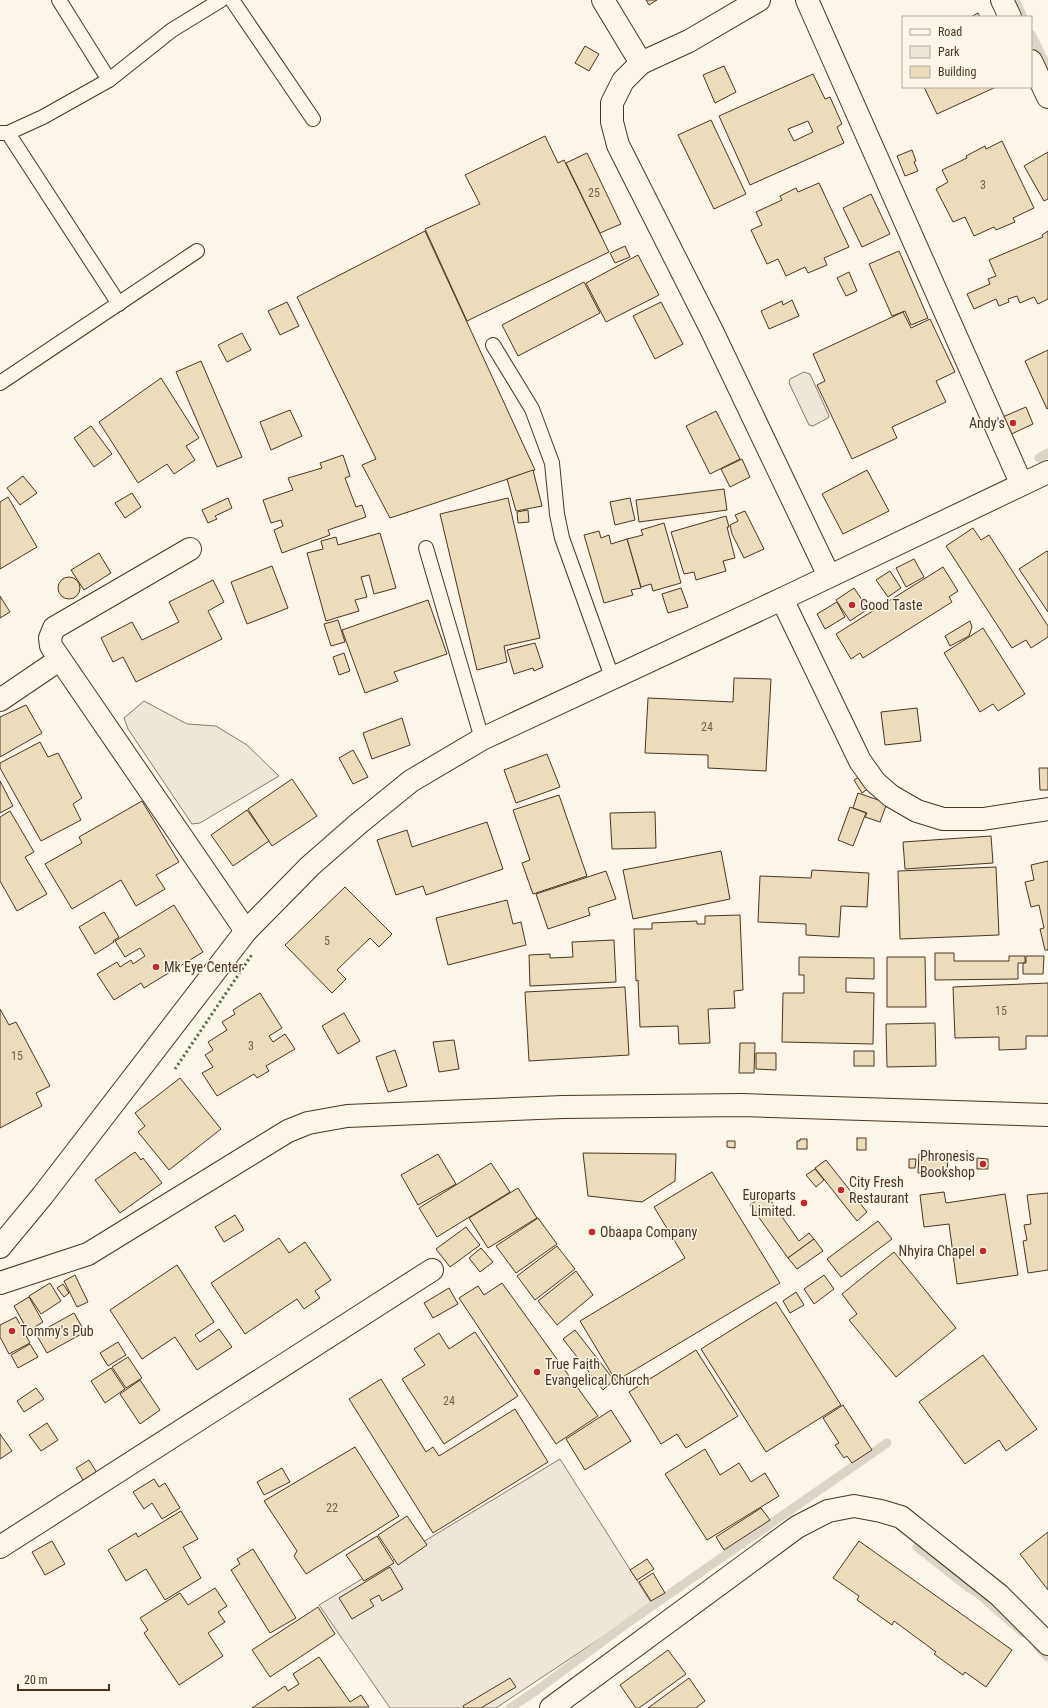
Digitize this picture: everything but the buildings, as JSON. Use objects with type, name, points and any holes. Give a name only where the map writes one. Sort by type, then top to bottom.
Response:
[{"type":"street","points":[[603,0],[641,63]]},
{"type":"street","points":[[759,0],[689,41],[641,63],[622,81],[612,104],[612,122],[618,145],[712,331],[829,576]]},
{"type":"street","points":[[807,0],[1021,483]]},
{"type":"street","points":[[1002,0],[1010,16]]},
{"type":"street","points":[[1032,63],[1048,97]]},
{"type":"street","points":[[0,1248],[43,1195],[246,931],[310,866],[358,824],[411,782],[482,739],[612,677],[782,599],[1021,483],[1048,472]]},
{"type":"street","points":[[190,549],[54,628],[50,638],[51,646],[59,660],[246,931]]},
{"type":"street","points":[[782,599],[860,761],[875,782],[891,796],[917,811],[943,819],[983,819],[1048,809]]},
{"type":"street","points":[[0,700],[59,660]]},
{"type":"street","points":[[0,1283],[88,1254],[288,1130],[308,1123],[347,1116],[563,1107],[735,1105],[1048,1115]]},
{"type":"street","points":[[0,1547],[432,1270]]},
{"type":"street","points":[[551,1708],[797,1527],[828,1511],[854,1506],[901,1517],[999,1595],[1048,1644]]},
{"type":"lane","points":[[59,0],[109,80]]},
{"type":"lane","points":[[119,304],[4,133],[43,116],[109,80],[172,30],[221,0]]},
{"type":"lane","points":[[232,0],[313,119]]},
{"type":"lane","points":[[0,384],[197,251]]},
{"type":"lane","points":[[492,345],[532,409],[552,463],[556,514],[562,538],[612,677]]},
{"type":"lane","points":[[426,548],[482,739]]},
{"type":"green space","points":[[804,372],[810,374],[829,416],[813,426],[809,425],[789,383],[790,379]]},
{"type":"green space","points":[[144,701],[187,724],[216,726],[247,745],[279,776],[200,823],[192,824],[128,729],[124,718]]},
{"type":"green space","points":[[560,1459],[652,1604],[496,1708],[390,1708],[319,1605]]},
{"type":"waterway","points":[[1015,0],[1023,16]]},
{"type":"waterway","points":[[1032,36],[1048,69]]},
{"type":"waterway","points":[[1039,458],[1048,453]]},
{"type":"waterway","points":[[510,1708],[537,1690],[629,1622],[887,1443]]},
{"type":"waterway","points":[[917,1547],[969,1588],[979,1594],[1023,1633]]},
{"type":"waterway","points":[[1037,1646],[1048,1657]]},
{"type":"hedge","points":[[175,1069],[253,953]]},
{"type":"place","name":"Andy's","points":[[1013,423]]},
{"type":"place","name":"Good Taste","points":[[852,605]]},
{"type":"place","name":"Mk Eye Center","points":[[156,967]]},
{"type":"place","name":"Phronesis Bookshop","points":[[983,1164]]},
{"type":"place","name":"City Fresh Restaurant","points":[[841,1190]]},
{"type":"place","name":"Europarts Limited.","points":[[804,1203]]},
{"type":"place","name":"Obaapa Company","points":[[592,1232]]},
{"type":"place","name":"Nhyira Chapel","points":[[983,1251]]},
{"type":"place","name":"Tommy's Pub","points":[[12,1331]]},
{"type":"place","name":"True Faith Evangelical Church","points":[[537,1372]]}]
